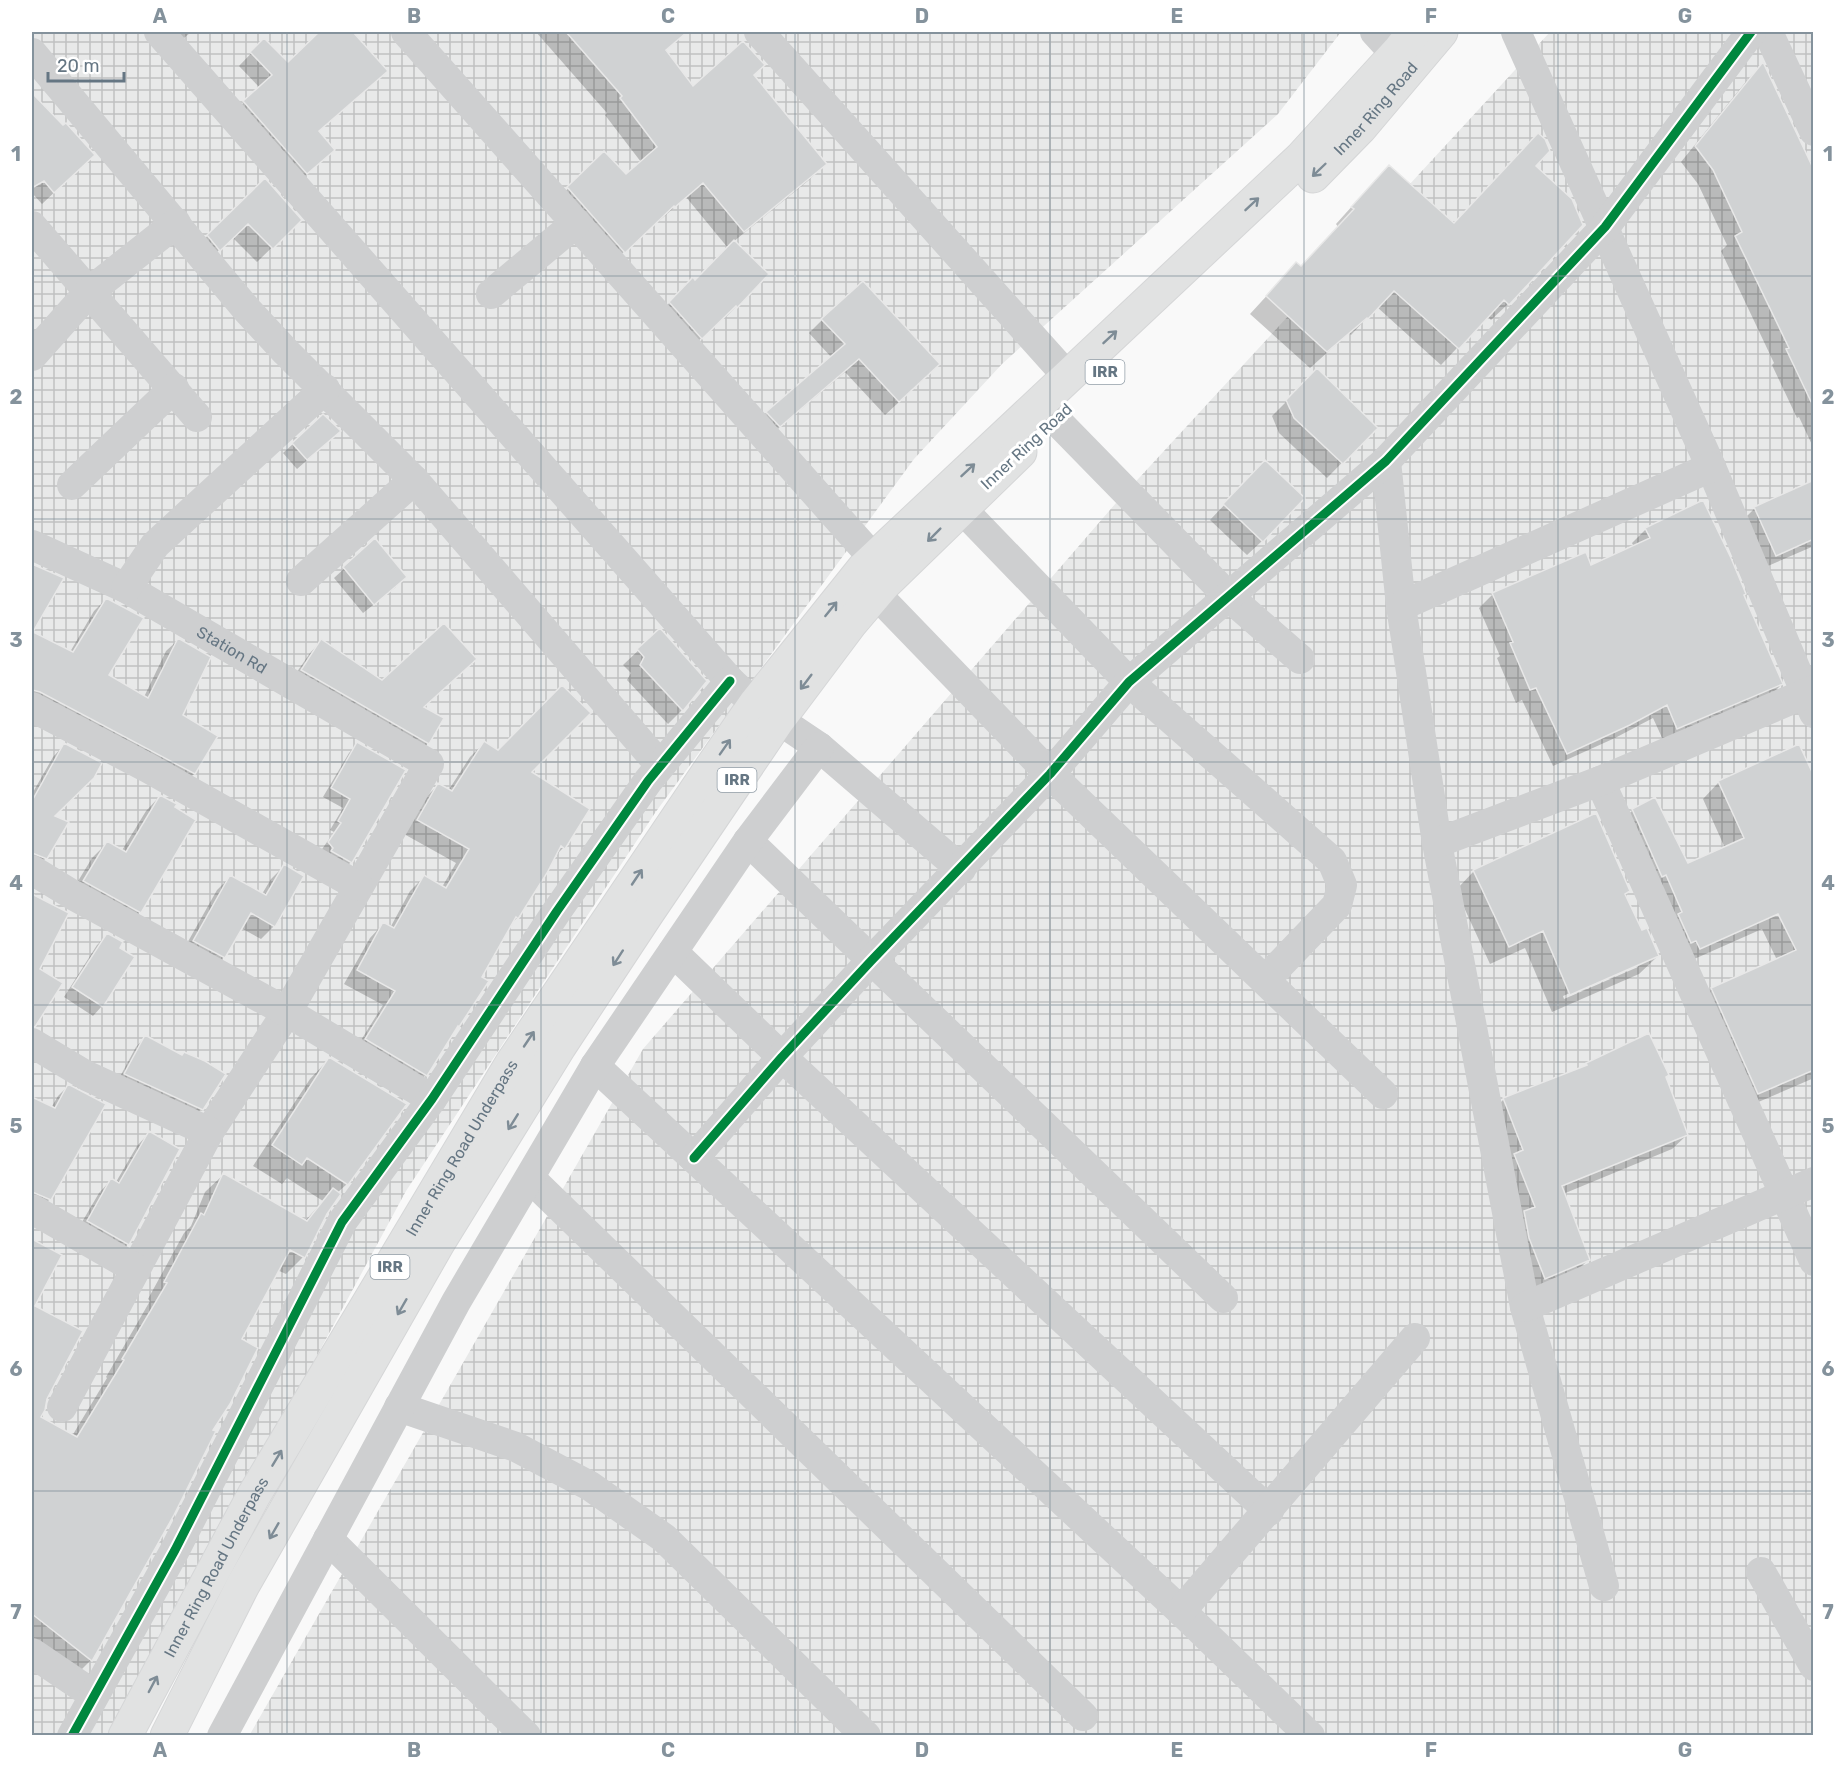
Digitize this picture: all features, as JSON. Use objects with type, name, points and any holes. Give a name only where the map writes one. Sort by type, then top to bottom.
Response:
[{"type":"main road","name":"Inner Ring Road","points":[[766,712],[876,594],[961,508],[1329,160],[1360,128],[1441,32]]},
{"type":"main road","name":"Inner Ring Road","points":[[766,712],[874,559],[1301,158],[1395,39]]},
{"type":"main road","name":"Inner Ring Road Underpass","points":[[125,1736],[254,1495],[512,1063],[674,822],[766,712]]},
{"type":"main road","name":"Inner Ring Road Underpass","points":[[167,1736],[243,1586],[438,1243],[766,712]]},
{"type":"street","points":[[159,32],[730,681],[766,712],[819,747],[961,869]]},
{"type":"street","points":[[406,32],[874,559]]},
{"type":"street","points":[[759,32],[1068,377]]},
{"type":"street","points":[[1437,843],[1811,699],[1711,467],[1516,32]]},
{"type":"street","points":[[694,1158],[782,1057],[871,961],[1050,774],[1129,682],[1386,461],[1605,228],[1751,32]]},
{"type":"street","points":[[1768,32],[1814,131]]},
{"type":"street","points":[[32,53],[248,311],[414,480],[660,765]]},
{"type":"street","points":[[491,294],[576,223]]},
{"type":"street","points":[[32,356],[89,292],[176,224]]},
{"type":"street","points":[[32,226],[197,417]]},
{"type":"street","points":[[72,485],[174,388]]},
{"type":"street","points":[[126,588],[155,545],[325,389]]},
{"type":"street","points":[[1055,419],[1228,597],[1300,659]]},
{"type":"street","points":[[1386,461],[1401,606],[1437,843],[1525,1307],[1604,1586]]},
{"type":"street","points":[[1401,606],[1711,467]]},
{"type":"street","points":[[301,581],[414,480]]},
{"type":"street","points":[[961,508],[1129,682],[1332,861],[1342,885],[1337,905],[1266,980]]},
{"type":"street","name":"Station Rd","points":[[32,545],[126,588],[429,764],[358,886]]},
{"type":"street","points":[[876,594],[1050,774],[1383,1094]]},
{"type":"street","points":[[72,1736],[175,1550],[342,1222],[432,1099],[557,911],[660,765],[730,681]]},
{"type":"street","points":[[32,707],[148,768],[358,886],[287,1012],[209,1132],[62,1407]]},
{"type":"street","points":[[222,1736],[456,1302],[595,1066],[748,841],[819,747]]},
{"type":"street","points":[[1600,781],[1814,1261]]},
{"type":"street","points":[[748,841],[1223,1298]]},
{"type":"street","points":[[32,870],[287,1012],[432,1099]]},
{"type":"street","points":[[673,952],[782,1057],[1269,1511]]},
{"type":"street","points":[[32,1043],[87,1076],[209,1132]]},
{"type":"street","points":[[595,1066],[1182,1611],[1310,1736]]},
{"type":"street","points":[[530,1178],[1083,1716]]},
{"type":"street","points":[[1525,1307],[1814,1182]]},
{"type":"street","points":[[32,1209],[136,1269]]},
{"type":"street","points":[[1182,1611],[1415,1338]]},
{"type":"street","points":[[399,1407],[516,1447],[590,1486],[664,1538],[866,1736]]},
{"type":"street","points":[[328,1539],[526,1736]]},
{"type":"street","points":[[1761,1572],[1814,1666]]},
{"type":"street","points":[[32,1653],[94,1695]]},
{"type":"shaded area","points":[[32,32],[1341,32],[1278,114],[1002,364],[914,459],[655,813],[406,1191],[112,1735],[32,1736]]},
{"type":"shaded area","points":[[1550,32],[1813,32],[1813,1735],[249,1736],[643,1049],[1116,503]]},
{"type":"building","points":[[319,32],[353,32],[388,71],[319,131],[335,150],[307,174],[243,101],[272,75],[250,52],[264,38],[288,62]]},
{"type":"building","points":[[566,32],[687,32],[666,50],[693,86],[743,41],[765,65],[754,75],[827,164],[744,232],[703,183],[674,206],[625,253],[567,187],[604,151],[626,174],[657,147],[620,98],[622,96]]},
{"type":"building","points":[[1763,62],[1814,170],[1814,408],[1786,349],[1789,348],[1735,236],[1742,232],[1713,170],[1695,146]]},
{"type":"building","points":[[32,93],[63,125],[66,123],[95,155],[54,193],[44,181],[32,188]]},
{"type":"building","points":[[1538,133],[1545,139],[1550,151],[1536,166],[1572,199],[1583,225],[1509,305],[1504,300],[1459,349],[1394,291],[1368,319],[1327,352],[1266,296],[1296,262],[1301,266],[1354,209],[1351,207],[1389,165],[1454,223]]},
{"type":"building","points":[[265,178],[302,220],[273,249],[248,224],[220,251],[207,235]]},
{"type":"building","points":[[734,240],[769,274],[737,308],[736,306],[702,339],[669,302],[693,277],[695,280]]},
{"type":"building","points":[[863,281],[940,364],[899,402],[859,359],[780,427],[766,412],[845,344],[821,319]]},
{"type":"building","points":[[1317,368],[1378,428],[1343,464],[1294,418],[1286,400]]},
{"type":"building","points":[[323,414],[341,431],[307,460],[292,443]]},
{"type":"building","points":[[1265,460],[1305,498],[1263,542],[1223,504]]},
{"type":"building","points":[[1814,480],[1814,539],[1776,556],[1754,507]]},
{"type":"building","points":[[1703,500],[1731,558],[1746,594],[1744,595],[1783,684],[1677,729],[1667,705],[1567,754],[1536,688],[1530,690],[1492,593],[1586,552],[1591,565],[1650,538],[1645,528]]},
{"type":"building","points":[[375,538],[407,577],[374,605],[343,567]]},
{"type":"building","points":[[32,564],[64,578],[33,632],[73,652],[106,598],[144,618],[109,675],[148,698],[178,638],[211,657],[183,715],[218,736],[195,774],[40,692],[32,690]]},
{"type":"building","points":[[444,623],[477,659],[424,707],[444,718],[429,744],[301,670],[321,639],[382,680]]},
{"type":"building","points":[[660,628],[707,681],[683,711],[640,665],[644,657],[637,649]]},
{"type":"building","points":[[562,685],[591,713],[532,772],[590,809],[565,849],[561,846],[518,919],[516,917],[482,977],[489,981],[427,1076],[365,1039],[395,991],[357,970],[383,922],[394,928],[424,875],[446,888],[469,849],[417,820],[438,783],[452,791],[484,741],[498,750]]},
{"type":"building","points":[[357,742],[406,770],[352,863],[331,851],[333,848],[328,842],[341,823],[338,821],[350,799],[331,788]]},
{"type":"building","points":[[64,743],[102,763],[94,778],[55,816],[69,822],[47,859],[32,853],[32,801]]},
{"type":"building","points":[[1799,744],[1814,776],[1814,1070],[1758,1094],[1711,988],[1796,950],[1778,914],[1700,949],[1696,941],[1691,943],[1678,914],[1682,912],[1666,875],[1662,877],[1632,809],[1655,797],[1688,863],[1744,838],[1718,781]]},
{"type":"building","points":[[160,795],[177,804],[175,807],[196,820],[141,913],[83,881],[107,841],[126,852]]},
{"type":"building","points":[[1596,813],[1630,891],[1625,894],[1642,930],[1647,928],[1659,956],[1570,995],[1543,931],[1509,947],[1473,870]]},
{"type":"building","points":[[284,864],[304,876],[275,927],[251,913],[225,958],[193,941],[230,875],[266,895]]},
{"type":"building","points":[[32,894],[69,913],[40,969],[63,983],[35,1027],[32,1026]]},
{"type":"building","points":[[107,933],[123,942],[120,948],[135,957],[103,1007],[72,987]]},
{"type":"building","points":[[1649,1033],[1669,1075],[1666,1077],[1688,1135],[1562,1186],[1590,1260],[1545,1279],[1529,1238],[1524,1211],[1535,1207],[1514,1154],[1523,1150],[1503,1098],[1587,1065],[1586,1063]]},
{"type":"building","points":[[145,1035],[182,1055],[184,1052],[205,1061],[226,1074],[203,1110],[124,1074]]},
{"type":"building","points":[[329,1057],[407,1104],[348,1185],[307,1158],[302,1165],[272,1145]]},
{"type":"building","points":[[68,1084],[106,1104],[51,1200],[32,1192],[32,1097],[55,1108]]},
{"type":"building","points":[[149,1131],[180,1149],[129,1245],[87,1221],[111,1178],[119,1183]]},
{"type":"building","points":[[223,1173],[307,1221],[333,1188],[341,1194],[327,1214],[305,1258],[290,1250],[242,1339],[258,1348],[230,1404],[213,1430],[216,1431],[174,1515],[92,1661],[32,1614],[32,1239],[62,1255],[35,1306],[83,1331],[47,1399],[41,1417],[77,1437],[167,1283],[164,1282],[201,1213],[204,1215]]},
{"type":"cycle path","points":[[694,1158],[782,1057],[1050,774],[1129,682],[1386,461],[1605,227],[1751,32]]},
{"type":"cycle path","points":[[72,1736],[175,1550],[342,1222],[432,1099],[557,911],[648,781],[730,681]]}]
